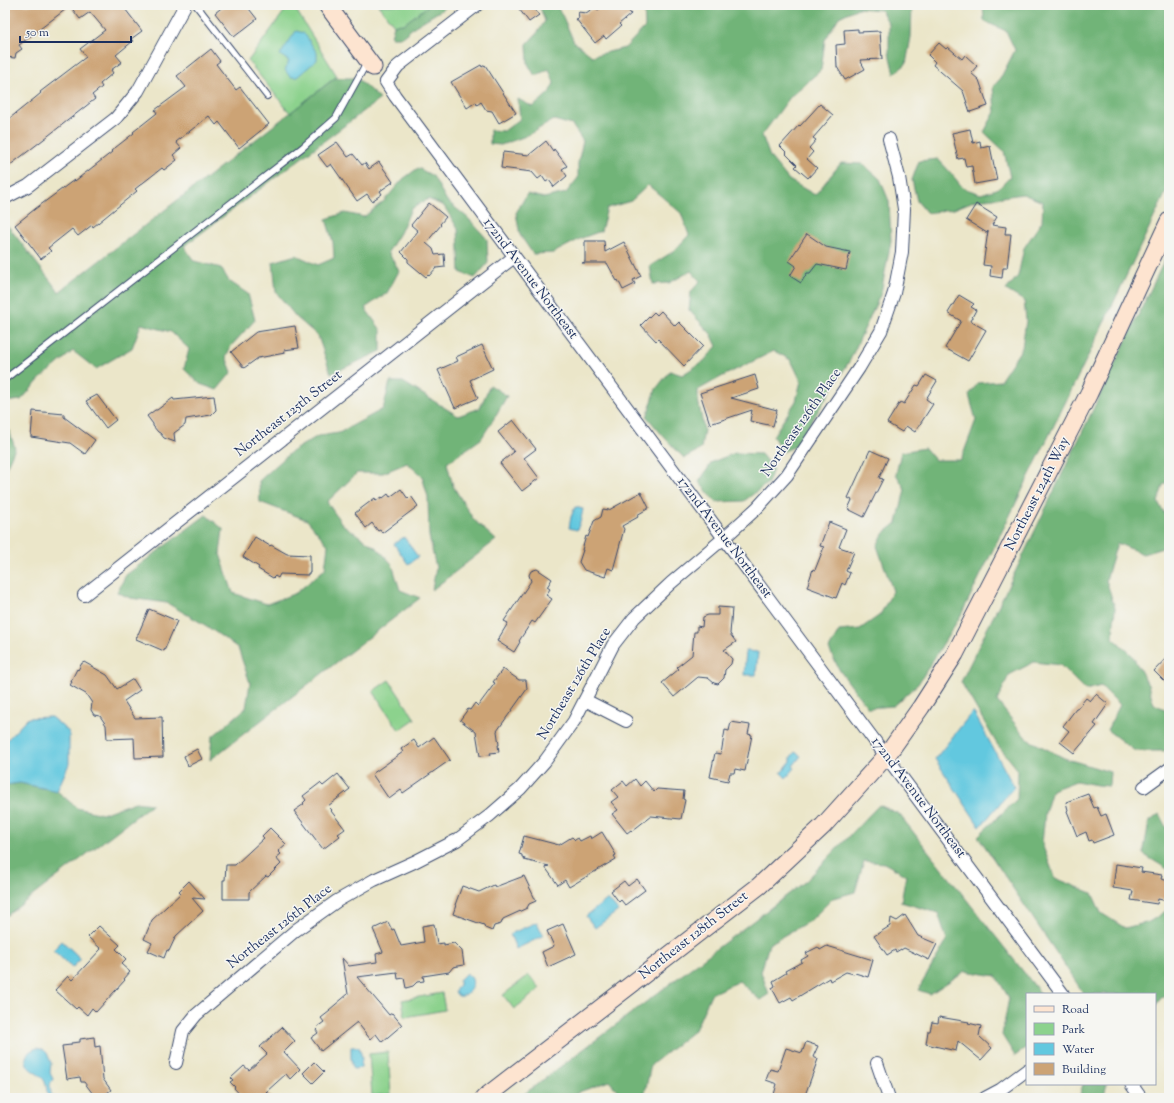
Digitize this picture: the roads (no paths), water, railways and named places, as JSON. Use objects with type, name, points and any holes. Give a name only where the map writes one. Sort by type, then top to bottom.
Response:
[{"type":"street","points":[[327,5],[370,64]]},
{"type":"street","name":"172nd Avenue Northeast","points":[[477,5],[398,66],[386,82],[514,257],[887,755],[1062,993]]},
{"type":"street","points":[[5,198],[28,186],[116,118],[138,91],[181,6]]},
{"type":"street","name":"Northeast 126th Place","points":[[176,1063],[183,1031],[196,1015],[296,930],[337,901],[367,884],[457,840],[520,790],[545,761],[574,721],[612,645],[634,618],[671,583],[757,508],[787,475],[859,368],[881,330],[894,293],[902,252],[904,209],[899,177],[889,139]]},
{"type":"street","name":"Northeast 124th Way","points":[[887,755],[921,707],[955,654],[1089,393],[1169,222]]},
{"type":"street","name":"Northeast 125th Street","points":[[84,595],[514,257]]},
{"type":"street","points":[[585,700],[626,721]]},
{"type":"street","name":"Northeast 128th Street","points":[[484,1098],[759,886],[823,826],[887,755]]},
{"type":"street","points":[[1144,787],[1169,769]]},
{"type":"street","points":[[878,1063],[889,1098]]},
{"type":"street","points":[[985,1098],[1000,1090],[1026,1071]]},
{"type":"street","points":[[1132,1085],[1141,1098]]},
{"type":"lane","points":[[196,5],[267,96]]},
{"type":"lane","points":[[5,379],[304,148],[336,118],[370,64]]},
{"type":"water","points":[[296,31],[304,33],[317,53],[317,60],[297,77],[290,77],[285,70],[289,61],[280,55]]},
{"type":"water","points":[[575,507],[583,509],[577,530],[569,528]]},
{"type":"water","points":[[404,537],[418,557],[408,564],[394,544]]},
{"type":"water","points":[[746,651],[758,652],[756,675],[744,675]]},
{"type":"water","points":[[973,711],[1014,787],[980,827],[935,759]]},
{"type":"water","points":[[51,717],[69,732],[69,764],[57,791],[20,783],[5,785],[5,741],[28,718]]},
{"type":"water","points":[[795,752],[801,756],[793,766],[795,768],[786,778],[781,773],[791,761],[791,757]]},
{"type":"water","points":[[608,899],[618,911],[595,928],[586,916]]},
{"type":"water","points":[[537,922],[543,936],[516,949],[510,934]]},
{"type":"water","points":[[62,941],[81,959],[72,968],[53,950]]},
{"type":"water","points":[[465,974],[471,977],[473,981],[469,991],[461,996],[455,991],[459,985],[459,980]]},
{"type":"water","points":[[351,1047],[359,1047],[362,1057],[361,1068],[353,1069]]},
{"type":"water","points":[[37,1048],[44,1050],[47,1053],[51,1063],[50,1073],[53,1079],[50,1084],[51,1094],[55,1098],[48,1098],[46,1084],[43,1079],[30,1069],[26,1062],[27,1054]]}]
